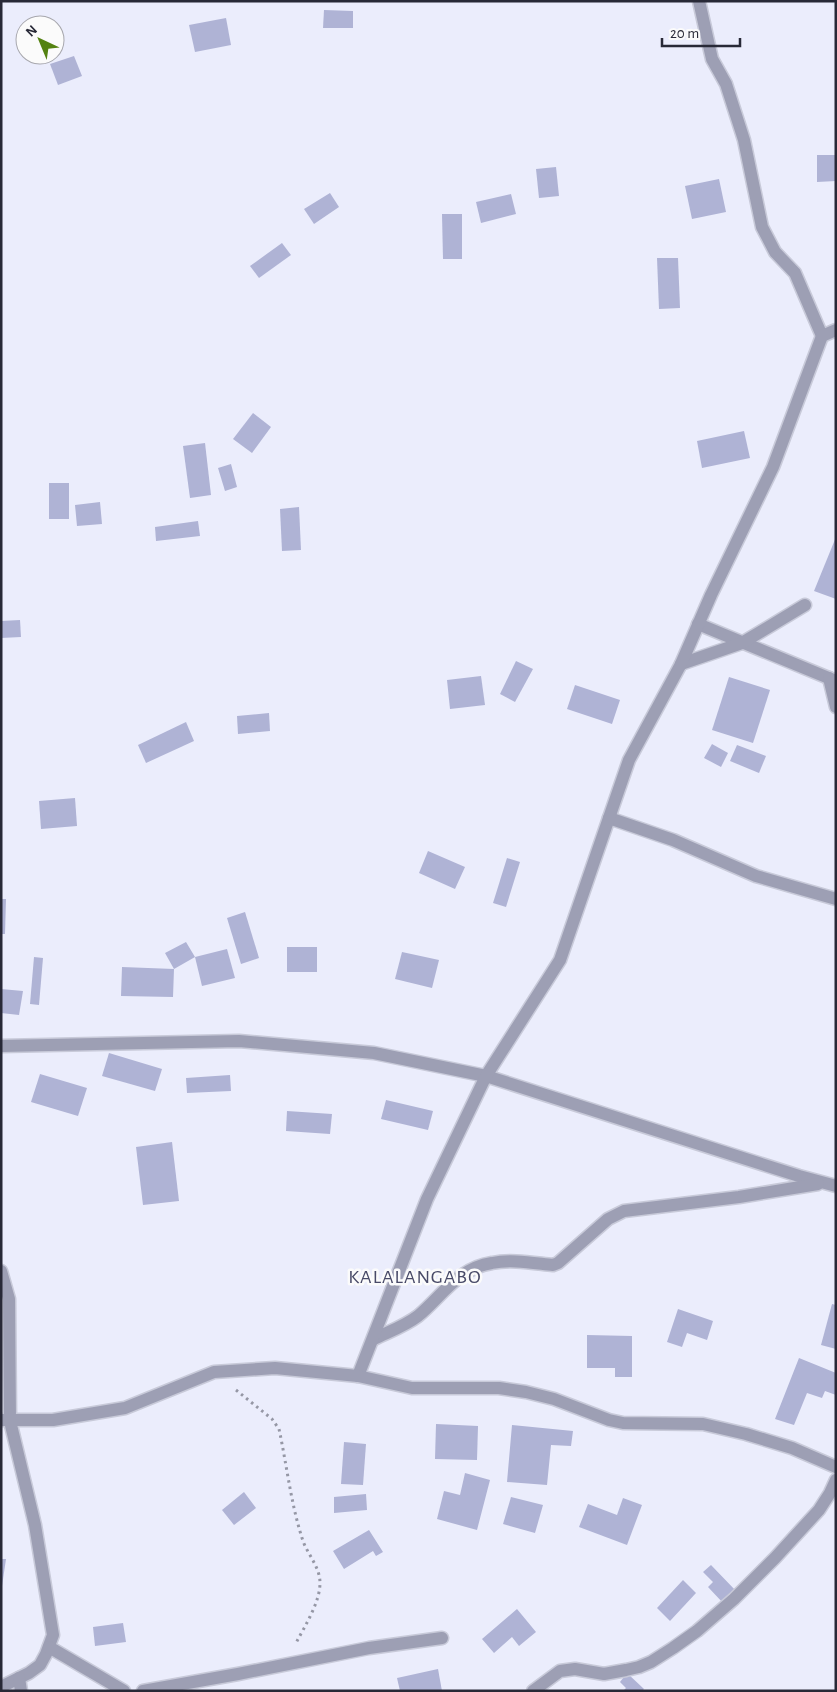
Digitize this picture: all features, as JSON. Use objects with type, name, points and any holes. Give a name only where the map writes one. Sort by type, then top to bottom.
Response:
[{"type":"street","points":[[358,1376],[374,1339],[406,1250],[486,1076],[560,960],[629,760],[681,664],[710,595],[773,467],[822,336],[795,273],[775,252],[762,227],[744,140],[726,84],[712,59],[699,1]]},
{"type":"street","points":[[822,336],[836,330]]},
{"type":"street","points":[[681,664],[742,643],[805,605]]},
{"type":"street","points":[[698,624],[832,680],[836,707]]},
{"type":"street","points":[[609,818],[673,840],[756,876],[836,899]]},
{"type":"street","points":[[1,1046],[239,1041],[374,1053],[486,1076],[830,1184]]},
{"type":"street","points":[[374,1339],[417,1316],[450,1284],[469,1270],[492,1262],[558,1263],[608,1219],[624,1211],[830,1184]]},
{"type":"street","points":[[1,1271],[8,1299],[6,1421],[35,1525],[53,1635],[40,1665],[20,1685],[1,1687]]},
{"type":"street","points":[[6,1421],[53,1420],[125,1408],[214,1372],[275,1368],[358,1376],[412,1388],[476,1387],[526,1392],[554,1399],[608,1420],[623,1423],[703,1424],[746,1434],[792,1448],[836,1467]]},
{"type":"street","points":[[533,1691],[560,1671],[567,1669],[604,1674],[640,1667],[681,1643],[698,1631],[734,1599],[806,1526],[830,1493],[836,1480]]},
{"type":"street","points":[[142,1691],[368,1648],[442,1638]]},
{"type":"street","points":[[49,1647],[124,1691]]},
{"type":"path","points":[[214,1372],[272,1419],[279,1429],[303,1542],[318,1570],[320,1584],[312,1610],[285,1665]]},
{"type":"building","points":[[324,10],[353,11],[353,28],[323,28]]},
{"type":"building","points":[[226,18],[231,45],[195,52],[189,25]]},
{"type":"building","points":[[74,56],[82,76],[58,85],[50,65],[65,65],[65,59]]},
{"type":"building","points":[[817,155],[836,155],[836,181],[817,182]]},
{"type":"building","points":[[556,167],[559,196],[539,198],[536,169]]},
{"type":"building","points":[[719,179],[726,212],[692,219],[685,186]]},
{"type":"building","points":[[330,193],[339,207],[314,224],[304,209]]},
{"type":"building","points":[[511,194],[516,214],[481,223],[476,202]]},
{"type":"building","points":[[442,214],[462,214],[462,259],[443,259]]},
{"type":"building","points":[[282,243],[291,255],[259,278],[250,266]]},
{"type":"building","points":[[657,258],[678,258],[680,308],[659,309]]},
{"type":"building","points":[[253,413],[271,427],[252,453],[233,439]]},
{"type":"building","points":[[744,431],[750,458],[702,468],[697,441]]},
{"type":"building","points":[[205,443],[211,495],[190,498],[183,446]]},
{"type":"building","points":[[231,464],[237,487],[225,491],[218,468]]},
{"type":"building","points":[[49,483],[69,483],[69,519],[49,519]]},
{"type":"building","points":[[100,502],[102,524],[77,526],[75,505]]},
{"type":"building","points":[[299,507],[301,550],[282,551],[280,509]]},
{"type":"building","points":[[198,521],[200,536],[156,541],[155,527]]},
{"type":"building","points":[[836,537],[836,599],[814,591]]},
{"type":"building","points":[[20,620],[21,637],[1,638],[1,621]]},
{"type":"building","points":[[516,661],[533,669],[515,702],[500,694]]},
{"type":"building","points":[[481,676],[485,705],[450,709],[447,680]]},
{"type":"building","points":[[729,677],[770,690],[753,743],[712,730]]},
{"type":"building","points":[[575,685],[620,700],[612,724],[567,709]]},
{"type":"building","points":[[269,713],[270,731],[238,734],[237,716]]},
{"type":"building","points":[[186,722],[194,741],[146,763],[138,745]]},
{"type":"building","points":[[712,744],[728,753],[721,767],[704,758]]},
{"type":"building","points":[[737,745],[766,756],[759,773],[730,761]]},
{"type":"building","points":[[75,798],[77,826],[41,829],[39,801]]},
{"type":"building","points":[[428,851],[465,867],[455,889],[419,873]]},
{"type":"building","points":[[507,858],[520,862],[506,907],[493,903]]},
{"type":"building","points":[[1,899],[6,899],[5,934],[1,934]]},
{"type":"building","points":[[245,912],[259,958],[241,964],[227,918]]},
{"type":"building","points":[[186,942],[195,957],[174,969],[165,953]]},
{"type":"building","points":[[287,947],[317,947],[317,972],[287,972]]},
{"type":"building","points":[[227,949],[235,978],[202,986],[195,957]]},
{"type":"building","points":[[402,952],[439,960],[432,988],[395,979]]},
{"type":"building","points":[[34,957],[43,958],[39,1005],[30,1004]]},
{"type":"building","points":[[122,967],[174,969],[173,997],[121,996]]},
{"type":"building","points":[[1,989],[23,991],[19,1015],[1,1013]]},
{"type":"building","points":[[109,1053],[162,1069],[155,1091],[102,1076]]},
{"type":"building","points":[[40,1074],[87,1088],[78,1116],[31,1102]]},
{"type":"building","points":[[230,1075],[231,1091],[187,1093],[186,1078]]},
{"type":"building","points":[[386,1100],[433,1111],[428,1130],[381,1119]]},
{"type":"building","points":[[287,1111],[332,1114],[330,1134],[286,1131]]},
{"type":"building","points":[[172,1142],[179,1201],[143,1205],[136,1147]]},
{"type":"building","points":[[832,1304],[836,1305],[836,1349],[821,1345]]},
{"type":"building","points":[[678,1309],[713,1321],[707,1340],[687,1333],[682,1347],[667,1342]]},
{"type":"building","points":[[587,1335],[632,1336],[632,1377],[615,1377],[615,1368],[587,1368]]},
{"type":"building","points":[[799,1358],[836,1373],[836,1395],[825,1391],[822,1398],[807,1393],[794,1425],[775,1419]]},
{"type":"building","points":[[436,1424],[478,1426],[477,1460],[435,1459]]},
{"type":"building","points":[[512,1425],[573,1431],[571,1446],[551,1445],[547,1485],[507,1482]]},
{"type":"building","points":[[344,1442],[366,1444],[363,1485],[341,1484]]},
{"type":"building","points":[[465,1473],[490,1480],[477,1530],[437,1519],[444,1491],[460,1495]]},
{"type":"building","points":[[244,1492],[256,1508],[234,1525],[222,1510]]},
{"type":"building","points":[[366,1494],[367,1510],[334,1513],[334,1497]]},
{"type":"building","points":[[511,1497],[543,1505],[535,1533],[503,1524]]},
{"type":"building","points":[[623,1498],[642,1505],[627,1545],[579,1527],[588,1504],[617,1515]]},
{"type":"building","points":[[369,1530],[383,1552],[376,1556],[373,1551],[344,1569],[333,1551]]},
{"type":"building","points":[[1,1559],[6,1559],[2,1586],[1,1586]]},
{"type":"building","points":[[711,1565],[737,1592],[724,1604],[708,1587],[713,1582],[703,1572]]},
{"type":"building","points":[[683,1580],[696,1593],[670,1621],[657,1608]]},
{"type":"building","points":[[517,1609],[536,1632],[519,1646],[512,1637],[494,1653],[482,1639]]},
{"type":"building","points":[[123,1623],[126,1642],[95,1646],[93,1627]]},
{"type":"building","points":[[438,1669],[442,1691],[400,1691],[397,1678]]},
{"type":"building","points":[[627,1673],[644,1689],[642,1691],[623,1691],[626,1688],[620,1682]]},
{"type":"district","name":"KALALANGABO","points":[[415,1276]]}]
